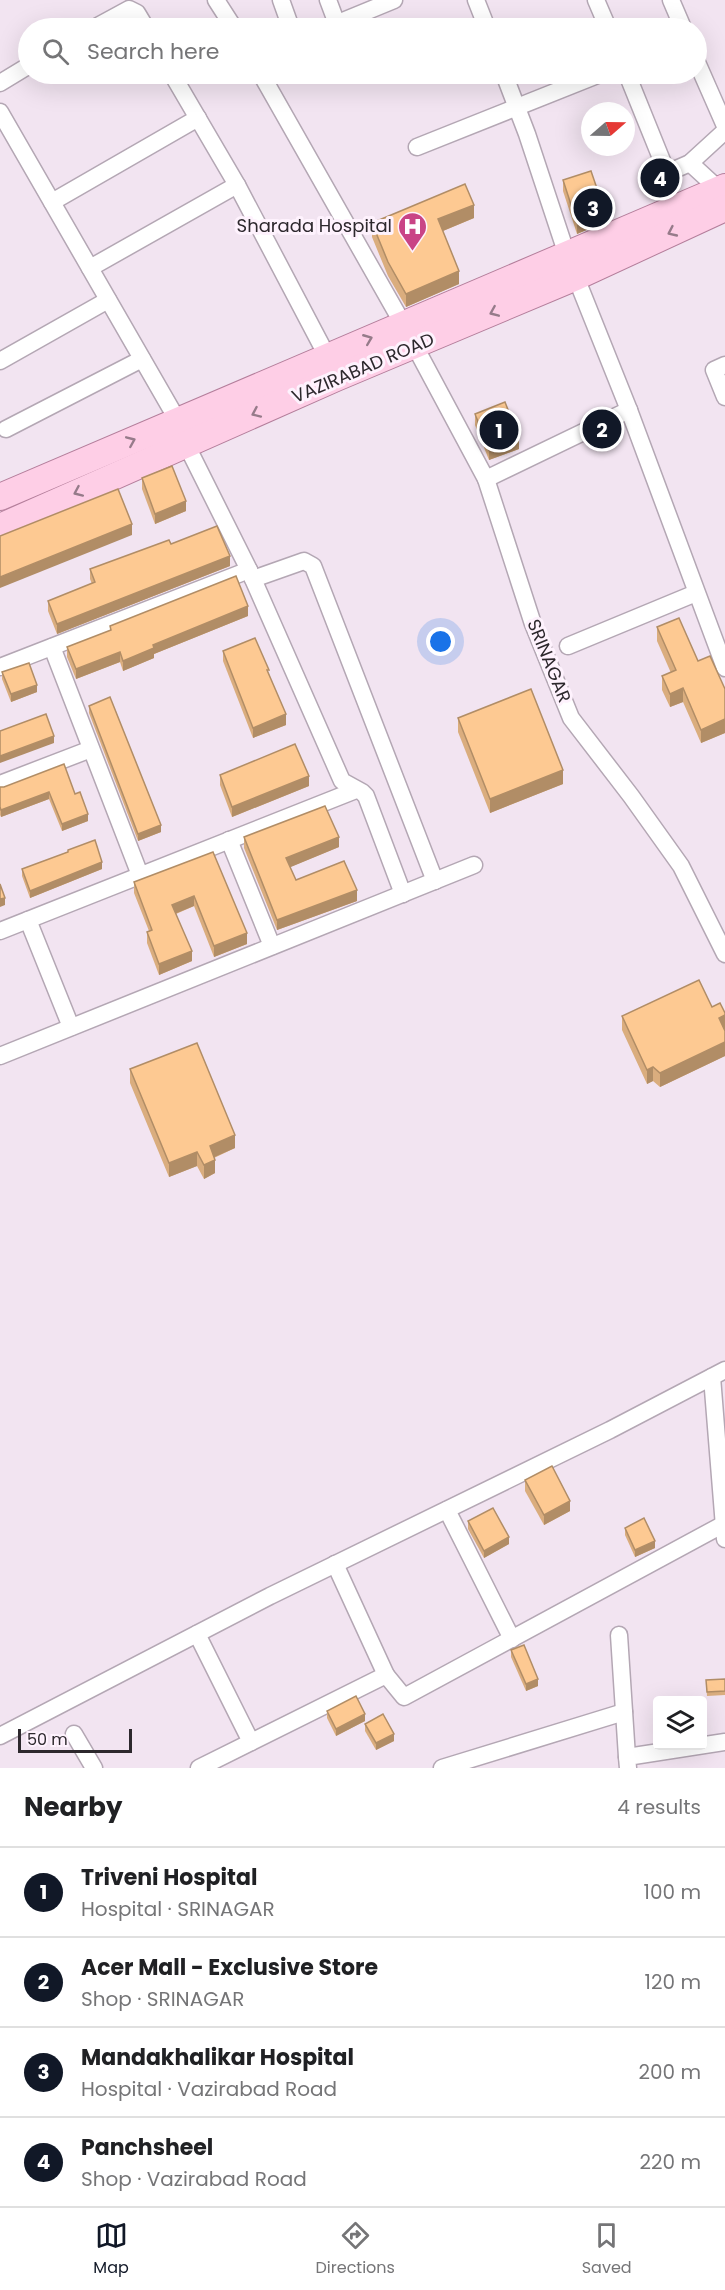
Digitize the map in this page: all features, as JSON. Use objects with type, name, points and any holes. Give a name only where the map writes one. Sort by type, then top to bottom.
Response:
[{"type":"main road","name":"VAZIRABAD ROAD","points":[[0,497],[336,378],[409,335],[572,266],[723,195]]},
{"type":"main road","name":"VAZIRABAD ROAD","points":[[0,528],[327,356],[409,335]]},
{"type":"street","points":[[216,0],[228,18]]},
{"type":"street","points":[[280,0],[287,18]]},
{"type":"street","points":[[328,0],[330,18]]},
{"type":"street","points":[[350,18],[394,0]]},
{"type":"street","points":[[476,0],[483,18]]},
{"type":"street","points":[[596,0],[604,18]]},
{"type":"street","points":[[671,0],[679,18]]},
{"type":"street","points":[[111,18],[125,10],[137,7]]},
{"type":"street","points":[[0,82],[18,72]]},
{"type":"street","points":[[178,84],[237,185],[327,356]]},
{"type":"street","name":"SRINAGAR","points":[[267,84],[409,335],[486,479],[533,624],[571,718],[681,866],[723,947]]},
{"type":"street","points":[[508,84],[572,266],[629,410],[725,668]]},
{"type":"street","points":[[417,147],[575,84]]},
{"type":"street","points":[[631,84],[667,173],[690,163],[725,131]]},
{"type":"street","points":[[707,84],[725,126]]},
{"type":"street","points":[[0,112],[182,432],[251,574],[342,781],[366,796],[403,894]]},
{"type":"street","points":[[52,202],[198,118]]},
{"type":"street","points":[[690,163],[723,195]]},
{"type":"street","points":[[90,268],[237,185]]},
{"type":"street","points":[[0,361],[108,300]]},
{"type":"street","points":[[6,429],[142,359]]},
{"type":"street","points":[[725,365],[714,370],[725,396]]},
{"type":"street","points":[[486,479],[629,410]]},
{"type":"street","points":[[0,667],[251,574],[304,561],[313,566],[435,881]]},
{"type":"street","points":[[568,645],[696,593]]},
{"type":"street","points":[[52,647],[140,875]]},
{"type":"street","points":[[0,784],[91,749]]},
{"type":"street","points":[[0,931],[356,790]]},
{"type":"street","points":[[229,840],[272,946]]},
{"type":"street","points":[[0,1056],[474,865]]},
{"type":"street","points":[[28,920],[71,1027]]},
{"type":"street","points":[[0,1736],[335,1564],[610,1430],[719,1374],[724,1532],[512,1639],[404,1697],[386,1675],[335,1564]]},
{"type":"street","points":[[447,1510],[512,1639]]},
{"type":"street","points":[[196,1634],[251,1742]]},
{"type":"street","points":[[619,1635],[628,1763],[725,1742]]},
{"type":"street","points":[[199,1768],[386,1675]]},
{"type":"street","points":[[442,1768],[467,1764],[624,1712]]},
{"type":"street","points":[[74,1734],[94,1768]]},
{"type":"building","points":[[591,171],[605,212],[577,223],[563,180]]},
{"type":"building","points":[[465,184],[474,205],[438,219],[459,271],[406,294],[388,262],[372,223]]},
{"type":"building","points":[[505,402],[519,438],[489,450],[475,414]]},
{"type":"building","points":[[172,466],[186,501],[155,514],[142,478]]},
{"type":"building","points":[[118,489],[132,524],[0,577],[0,536]]},
{"type":"building","points":[[217,526],[230,556],[57,624],[48,601],[95,582],[90,569],[169,540],[171,544]]},
{"type":"building","points":[[236,576],[248,606],[153,645],[154,648],[123,661],[120,652],[76,669],[67,647],[111,630],[110,626]]},
{"type":"building","points":[[679,618],[698,661],[710,656],[725,689],[725,719],[701,730],[683,688],[670,694],[662,676],[676,670],[657,627]]},
{"type":"building","points":[[255,638],[286,714],[253,728],[223,651]]},
{"type":"building","points":[[29,663],[37,685],[11,694],[2,672]]},
{"type":"building","points":[[531,689],[563,770],[490,799],[458,718]]},
{"type":"building","points":[[110,697],[161,825],[138,834],[89,706]]},
{"type":"building","points":[[46,714],[54,736],[0,756],[0,731]]},
{"type":"building","points":[[295,744],[309,776],[232,807],[220,775]]},
{"type":"building","points":[[64,764],[75,794],[80,792],[88,814],[62,824],[49,792],[1,810],[0,787]]},
{"type":"building","points":[[325,806],[339,837],[286,858],[296,880],[344,861],[357,890],[277,920],[244,837]]},
{"type":"building","points":[[95,840],[102,862],[30,891],[22,869]]},
{"type":"building","points":[[213,852],[247,933],[214,946],[194,896],[172,905],[192,951],[159,964],[147,932],[152,930],[134,882]]},
{"type":"building","points":[[0,884],[5,898],[0,899]]},
{"type":"building","points":[[699,980],[712,1007],[720,1003],[725,1013],[719,1018],[725,1031],[725,1042],[660,1073],[653,1067],[647,1070],[622,1016]]},
{"type":"building","points":[[197,1043],[235,1135],[210,1146],[215,1160],[204,1165],[197,1152],[169,1163],[130,1069]]},
{"type":"building","points":[[552,1466],[570,1501],[544,1515],[525,1480]]},
{"type":"building","points":[[493,1508],[509,1537],[484,1551],[468,1521]]},
{"type":"building","points":[[644,1518],[655,1541],[635,1550],[625,1528]]},
{"type":"building","points":[[524,1645],[538,1679],[526,1684],[511,1650]]},
{"type":"building","points":[[725,1679],[725,1691],[707,1692],[706,1680]]},
{"type":"building","points":[[356,1696],[365,1714],[336,1729],[327,1711]]},
{"type":"building","points":[[383,1714],[394,1734],[376,1743],[365,1724]]},
{"type":"place","name":"Panchsheel","points":[[660,178]]},
{"type":"place","name":"Mandakhalikar Hospital","points":[[593,208]]},
{"type":"place","name":"Sharada Hospital","points":[[413,252]]},
{"type":"place","name":"Acer Mall - Exclusive Store","points":[[602,429]]},
{"type":"place","name":"Triveni Hospital","points":[[499,430]]}]
